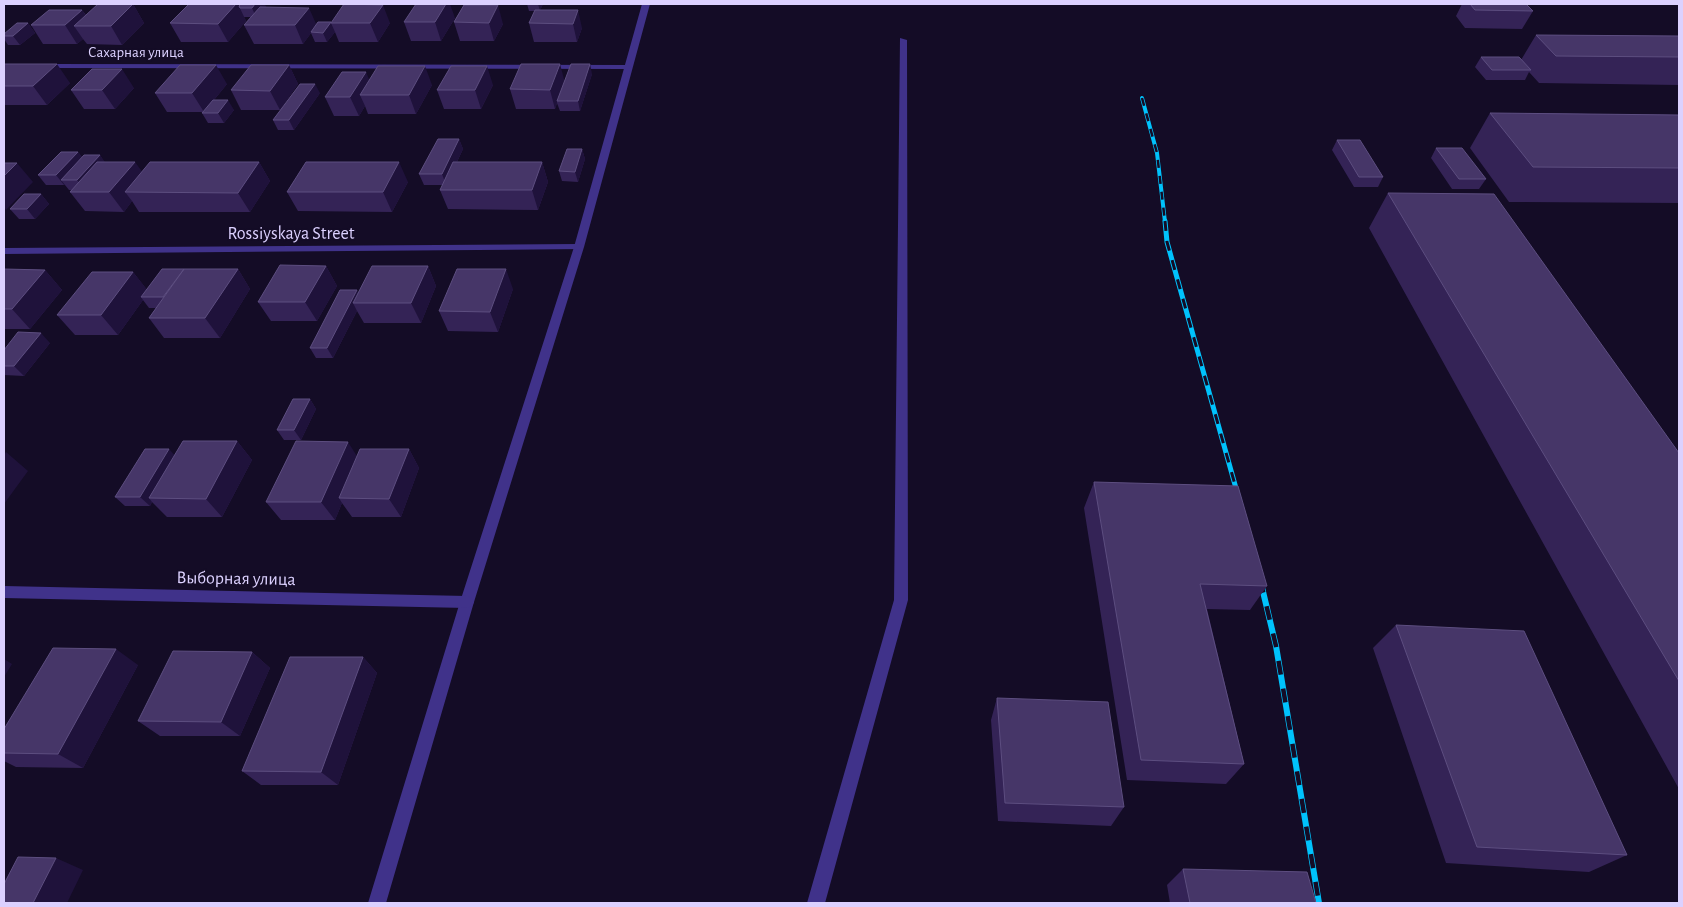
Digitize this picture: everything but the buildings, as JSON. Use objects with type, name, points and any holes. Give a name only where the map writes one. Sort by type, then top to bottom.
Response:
[{"type":"street","points":[[376,903],[467,602],[579,248],[646,4]]},
{"type":"street","points":[[816,903],[901,600],[903,40]]},
{"type":"street","name":"Сахарная улица","points":[[33,66],[628,67]]},
{"type":"street","name":"Rossiyskaya Street","points":[[4,251],[579,248]]},
{"type":"street","name":"Выборная улица","points":[[4,592],[467,602]]},
{"type":"railway","points":[[1142,98],[1157,153],[1165,222]]},
{"type":"railway","points":[[1165,221],[1167,242],[1239,499]]},
{"type":"railway","points":[[1260,579],[1276,646],[1319,903]]}]
